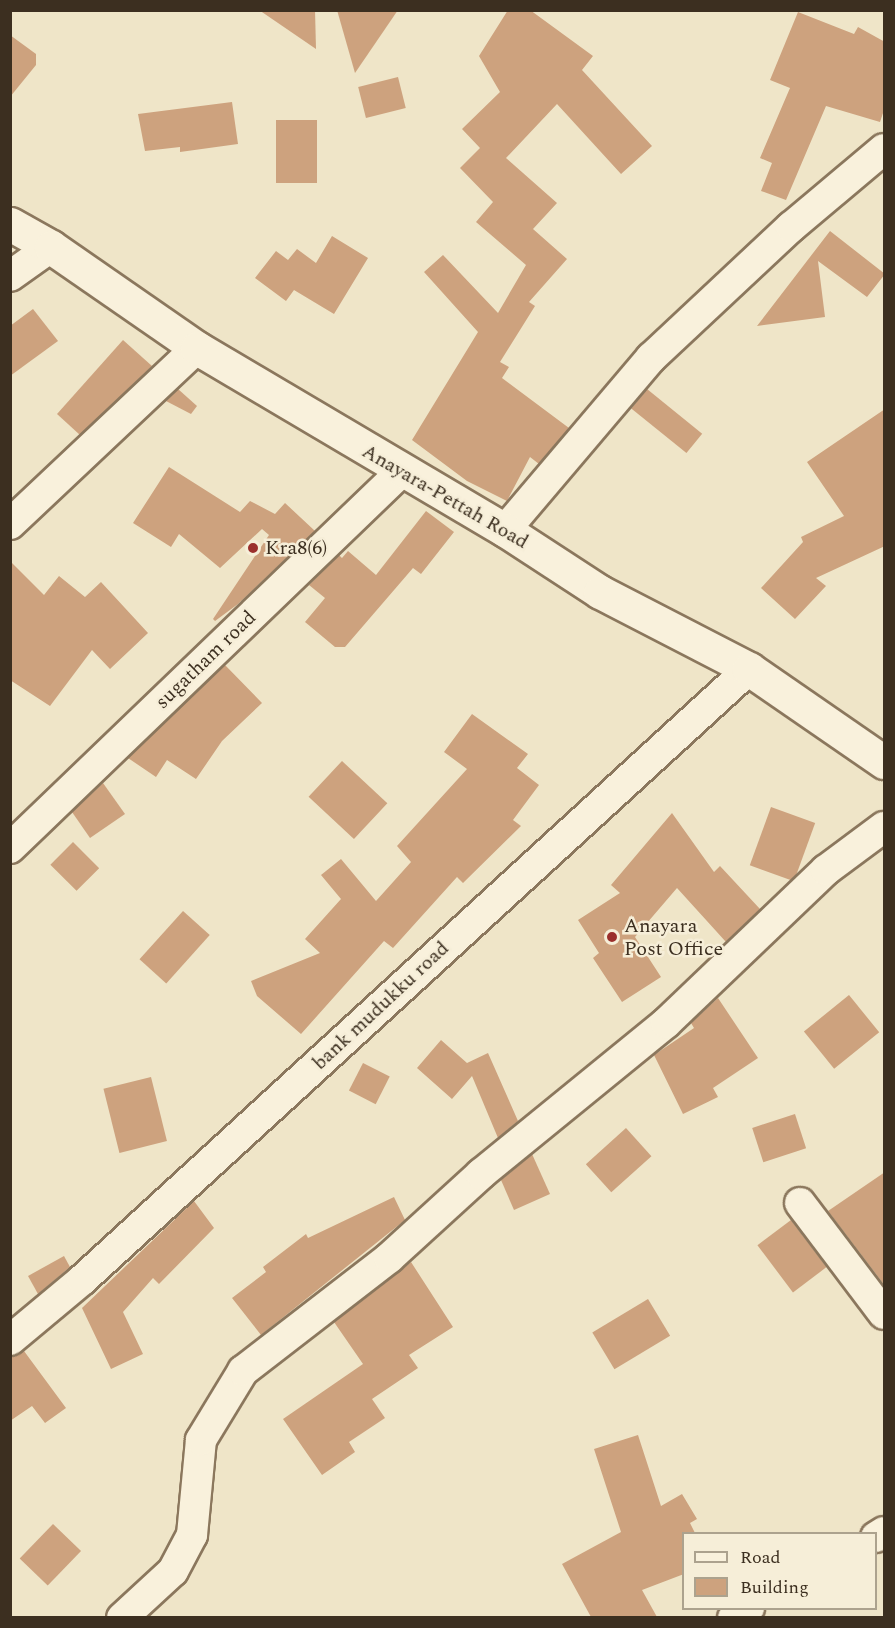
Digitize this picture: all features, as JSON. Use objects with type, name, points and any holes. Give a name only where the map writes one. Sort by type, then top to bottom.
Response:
[{"type":"main road","name":"Anayara-Pettah Road","points":[[10,224],[51,247],[197,348],[401,472],[505,530],[600,592],[748,669],[885,762]]},
{"type":"street","points":[[505,530],[651,358],[791,227],[885,149]]},
{"type":"street","points":[[10,276],[51,247]]},
{"type":"street","points":[[10,524],[197,348]]},
{"type":"street","name":"sugatham road","points":[[10,848],[401,472]]},
{"type":"street","name":"bank mudukku road","points":[[10,1340],[82,1280],[748,669]]},
{"type":"street","points":[[122,1617],[173,1571],[192,1535],[201,1440],[243,1371],[389,1258],[481,1174],[666,1023],[826,870],[885,827]]},
{"type":"street","points":[[800,1203],[885,1314]]},
{"type":"building","points":[[259,10],[315,10],[316,49]]},
{"type":"building","points":[[337,10],[398,10],[355,73]]},
{"type":"building","points":[[508,10],[530,10],[593,56],[582,70],[652,146],[621,174],[557,104],[506,158],[557,203],[533,229],[567,259],[529,302],[535,306],[500,362],[509,367],[502,378],[569,428],[539,464],[530,457],[507,501],[467,481],[412,440],[478,332],[424,272],[443,255],[498,313],[526,265],[476,222],[493,202],[460,168],[480,148],[462,129],[500,92],[479,56]]},
{"type":"building","points":[[798,12],[854,34],[858,27],[885,42],[885,107],[880,122],[826,106],[786,200],[761,191],[772,163],[760,158],[790,88],[770,80]]},
{"type":"building","points":[[10,35],[36,54],[36,65],[10,97]]},
{"type":"building","points":[[398,77],[406,108],[366,118],[358,87]]},
{"type":"building","points":[[232,102],[238,144],[180,152],[180,147],[145,151],[138,114]]},
{"type":"building","points":[[276,120],[317,120],[317,183],[276,183]]},
{"type":"building","points":[[830,231],[885,274],[867,297],[818,261],[825,317],[757,326]]},
{"type":"building","points":[[332,236],[368,258],[334,314],[294,290],[286,301],[255,278],[276,251],[288,260],[297,249],[316,263]]},
{"type":"building","points":[[33,309],[58,341],[10,376],[10,326]]},
{"type":"building","points":[[123,340],[152,366],[80,435],[57,414]]},
{"type":"building","points":[[178,389],[197,406],[191,414],[166,401]]},
{"type":"building","points":[[647,389],[702,434],[686,453],[631,408]]},
{"type":"building","points":[[885,409],[885,546],[816,578],[826,586],[795,619],[761,588],[803,542],[801,537],[844,516],[807,462]]},
{"type":"building","points":[[169,467],[240,512],[250,501],[275,514],[285,503],[315,531],[238,604],[215,621],[213,619],[269,535],[262,529],[220,568],[179,534],[171,547],[133,523]]},
{"type":"building","points":[[426,511],[454,532],[421,574],[413,568],[345,647],[335,647],[305,622],[325,598],[309,585],[339,555],[342,558],[348,551],[376,575]]},
{"type":"building","points":[[10,561],[44,595],[59,576],[85,597],[101,582],[148,633],[110,669],[92,650],[50,706],[10,680]]},
{"type":"building","points":[[225,665],[262,703],[222,741],[196,779],[167,760],[156,777],[128,758]]},
{"type":"building","points":[[472,714],[528,754],[517,768],[539,785],[513,820],[521,826],[463,883],[457,877],[393,948],[384,941],[301,1034],[257,996],[251,981],[320,953],[305,939],[341,899],[321,875],[341,859],[376,901],[411,862],[397,846],[467,769],[444,752]]},
{"type":"building","points":[[342,761],[387,803],[354,839],[309,797]]},
{"type":"building","points":[[103,783],[125,814],[90,838],[72,812]]},
{"type":"building","points":[[771,807],[815,823],[794,881],[750,865]]},
{"type":"building","points":[[672,813],[714,872],[720,866],[760,909],[726,942],[677,888],[635,937],[661,977],[622,1002],[593,958],[599,953],[578,920],[620,893],[611,885]]},
{"type":"building","points":[[73,842],[99,868],[77,891],[50,865]]},
{"type":"building","points":[[183,911],[210,935],[166,983],[140,959]]},
{"type":"building","points":[[849,995],[879,1032],[834,1069],[804,1032]]},
{"type":"building","points":[[718,998],[758,1058],[713,1088],[718,1097],[683,1114],[654,1055],[694,1028],[691,1023]]},
{"type":"building","points":[[441,1040],[467,1063],[488,1053],[518,1121],[498,1138],[472,1076],[452,1099],[417,1068]]},
{"type":"building","points":[[363,1063],[390,1077],[376,1104],[349,1091]]},
{"type":"building","points":[[151,1077],[167,1141],[119,1153],[103,1089]]},
{"type":"building","points":[[795,1114],[806,1148],[763,1162],[752,1128]]},
{"type":"building","points":[[626,1128],[651,1156],[611,1192],[586,1164]]},
{"type":"building","points":[[532,1154],[550,1194],[514,1210],[501,1180]]},
{"type":"building","points":[[885,1172],[885,1286],[828,1211]]},
{"type":"building","points":[[394,1197],[405,1220],[261,1335],[232,1298],[266,1272],[263,1267],[306,1234],[308,1238]]},
{"type":"building","points":[[194,1201],[214,1228],[159,1284],[153,1278],[123,1312],[143,1354],[111,1369],[82,1308]]},
{"type":"building","points":[[791,1220],[827,1267],[793,1292],[757,1245]]},
{"type":"building","points":[[64,1256],[70,1267],[38,1294],[28,1276]]},
{"type":"building","points":[[411,1262],[453,1327],[409,1355],[418,1368],[372,1399],[385,1418],[349,1442],[355,1452],[322,1475],[283,1419],[363,1364],[334,1322]]},
{"type":"building","points":[[648,1299],[670,1336],[614,1369],[592,1332]]},
{"type":"building","points":[[24,1351],[66,1408],[45,1423],[32,1406],[10,1421],[10,1357]]},
{"type":"building","points":[[638,1435],[661,1506],[682,1494],[697,1519],[690,1523],[694,1532],[682,1532],[682,1575],[642,1590],[657,1617],[591,1617],[562,1564],[621,1532],[594,1449]]},
{"type":"building","points":[[53,1524],[81,1551],[48,1586],[20,1559]]},
{"type":"place","name":"Kra8(6)","points":[[253,548]]},
{"type":"place","name":"Anayara Post Office","points":[[612,937]]}]
